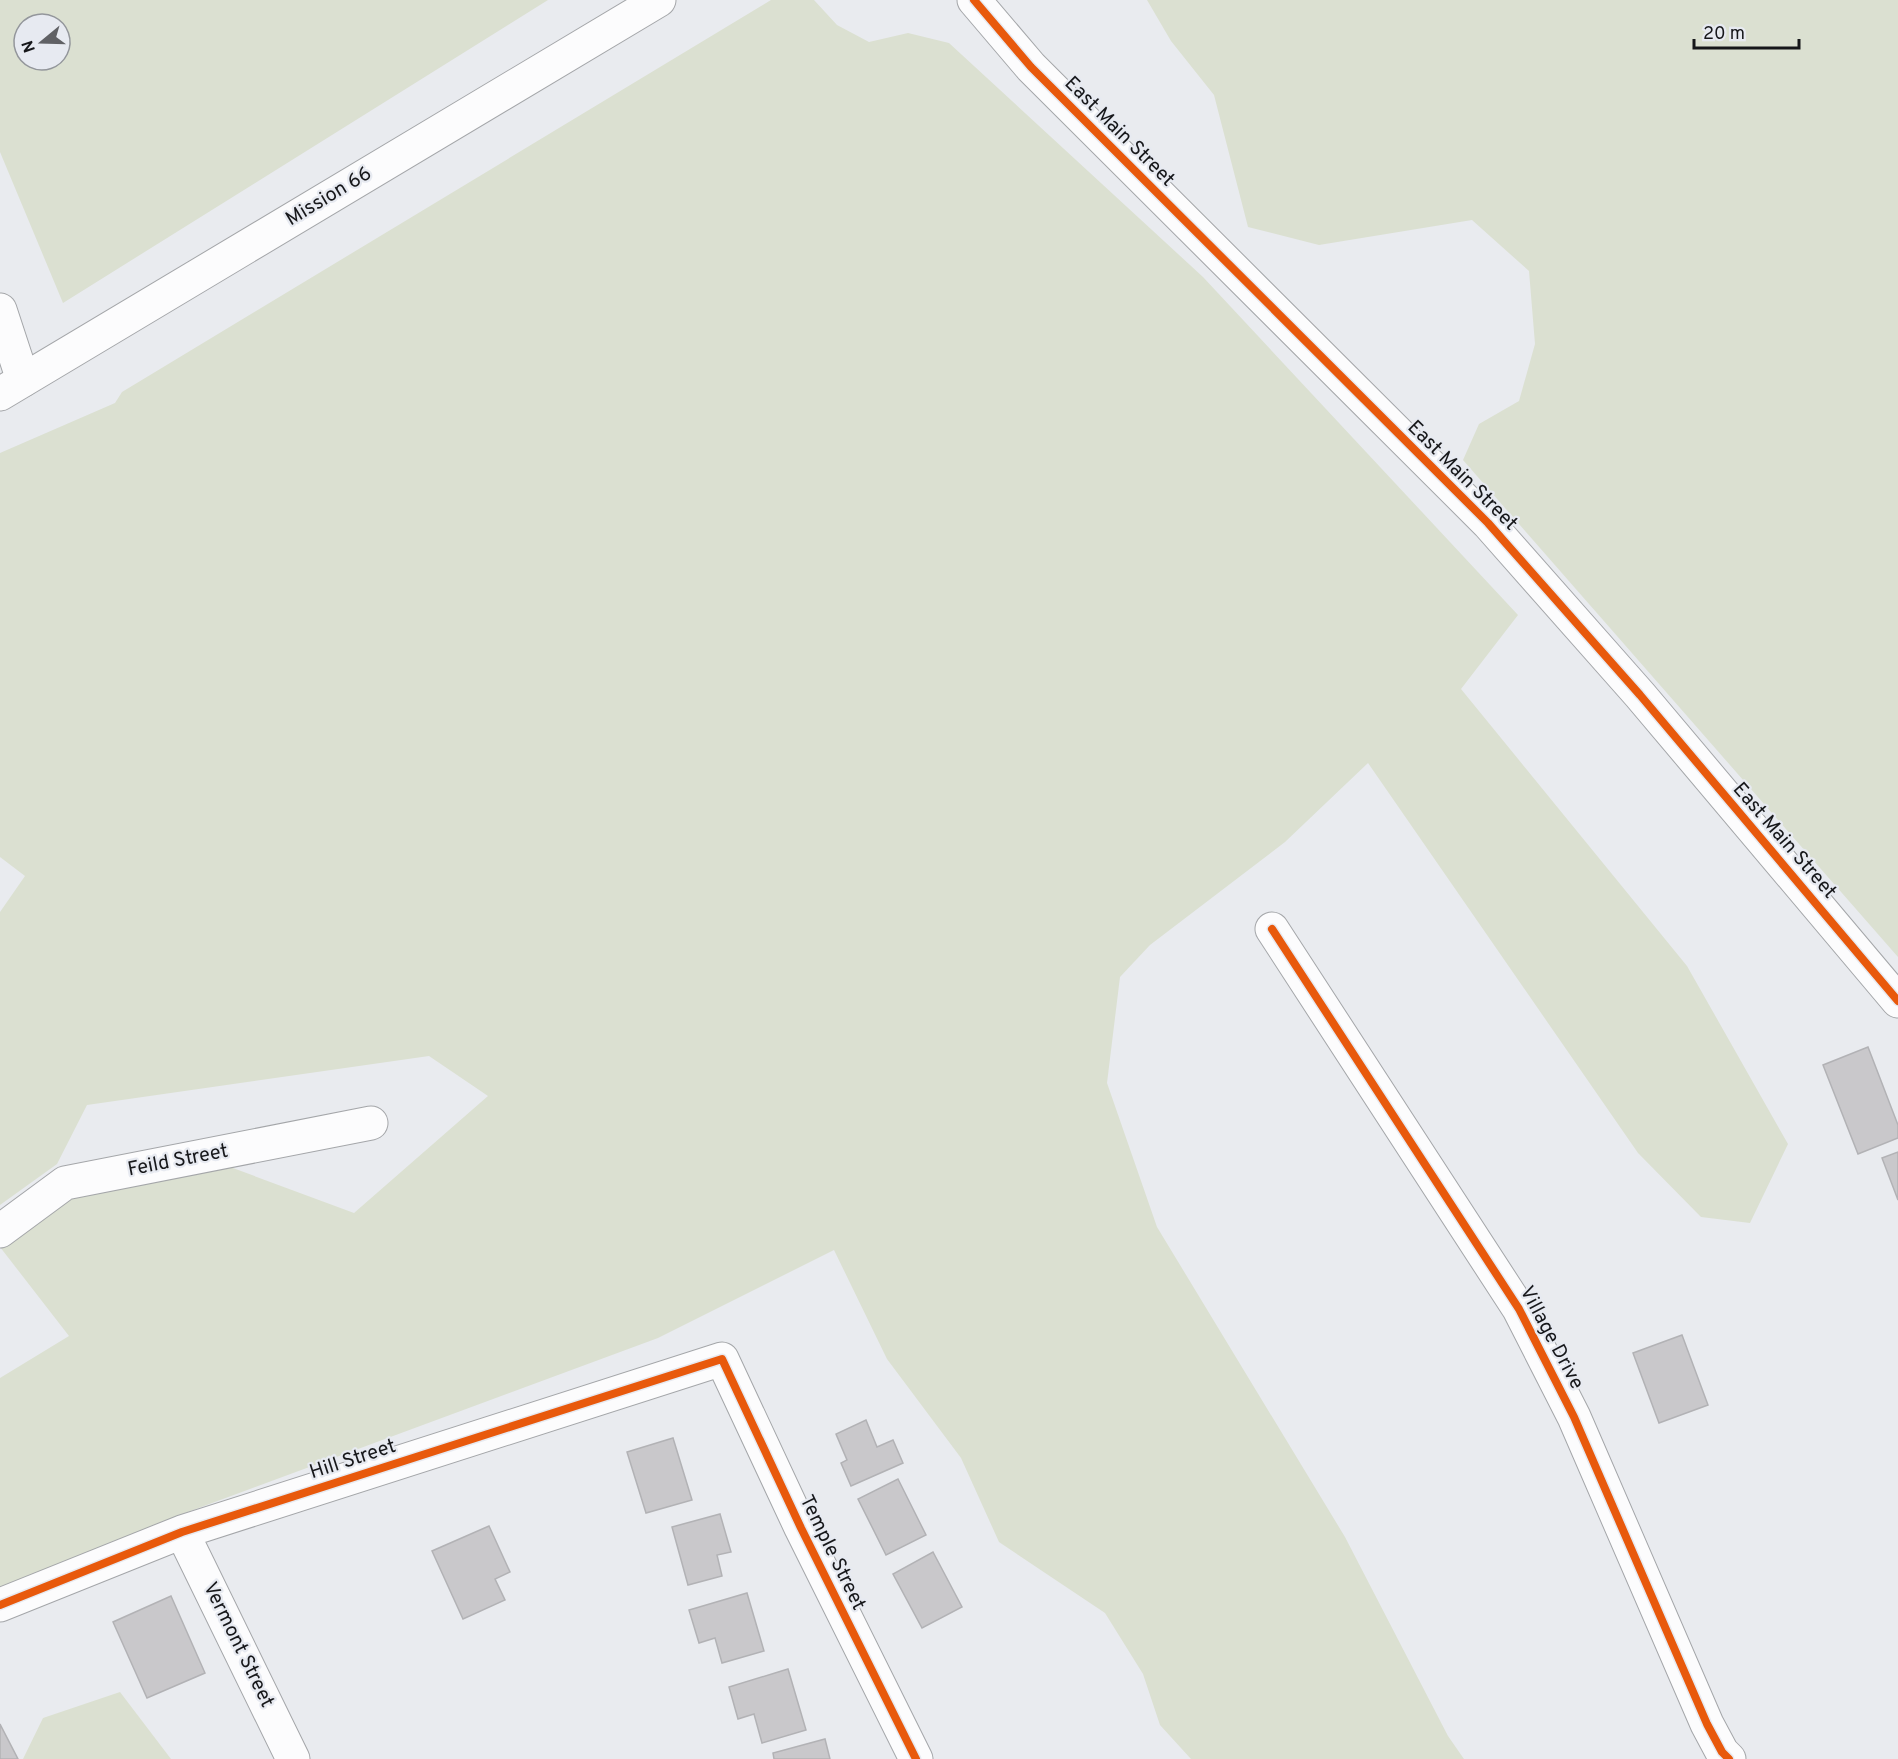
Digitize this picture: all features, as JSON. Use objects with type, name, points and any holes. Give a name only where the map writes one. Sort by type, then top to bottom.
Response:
[{"type":"street","name":"Mission 66","points":[[12,387],[659,0]]},
{"type":"street","name":"East Main Street","points":[[975,0],[1031,67],[1488,523],[1640,695],[1898,1001]]},
{"type":"street","points":[[0,310],[12,387]]},
{"type":"street","name":"Village Drive","points":[[1272,929],[1519,1309],[1574,1417],[1707,1724],[1729,1759]]},
{"type":"street","name":"Feild Street","points":[[0,1231],[65,1183],[371,1124]]},
{"type":"street","name":"Hill Street","points":[[0,1605],[182,1532],[722,1359]]},
{"type":"street","name":"Temple Street","points":[[722,1359],[801,1528],[916,1759]]},
{"type":"street","name":"Vermont Street","points":[[182,1532],[293,1759]]},
{"type":"green space","points":[[0,0],[548,0],[63,303],[0,152]]},
{"type":"green space","points":[[771,0],[814,0],[837,25],[869,42],[908,33],[949,43],[1203,277],[1518,615],[1461,689],[1687,966],[1788,1144],[1750,1223],[1701,1217],[1638,1153],[1368,763],[1285,842],[1150,945],[1120,977],[1107,1083],[1157,1227],[1345,1537],[1448,1736],[1464,1759],[1191,1759],[1160,1725],[1143,1674],[1105,1613],[999,1542],[961,1458],[887,1359],[834,1250],[658,1338],[177,1516],[0,1593],[0,1378],[69,1336],[0,1247],[0,1240],[70,1197],[222,1164],[354,1213],[488,1096],[429,1056],[87,1105],[57,1164],[0,1205],[0,912],[25,876],[0,857],[0,453],[115,403],[122,392]]},
{"type":"green space","points":[[1147,0],[1898,0],[1898,957],[1463,460],[1479,424],[1519,401],[1535,344],[1529,271],[1472,220],[1319,245],[1248,227],[1214,95],[1171,41]]},
{"type":"green space","points":[[120,1692],[171,1759],[23,1759],[43,1718]]},
{"type":"building","points":[[1868,1047],[1898,1125],[1898,1138],[1858,1154],[1823,1065]]},
{"type":"building","points":[[1898,1152],[1898,1200],[1882,1158]]},
{"type":"building","points":[[1682,1335],[1708,1405],[1659,1423],[1633,1353]]},
{"type":"building","points":[[866,1420],[877,1447],[893,1440],[903,1463],[851,1486],[841,1463],[847,1460],[836,1434]]},
{"type":"building","points":[[673,1438],[692,1500],[646,1513],[627,1452]]},
{"type":"building","points":[[898,1479],[926,1535],[886,1555],[858,1499]]},
{"type":"building","points":[[720,1514],[731,1552],[717,1555],[722,1576],[688,1585],[672,1527]]},
{"type":"building","points":[[489,1526],[510,1572],[495,1579],[505,1600],[463,1619],[432,1551]]},
{"type":"building","points":[[933,1552],[962,1607],[922,1628],[893,1574]]},
{"type":"building","points":[[747,1593],[764,1651],[722,1663],[715,1638],[699,1643],[689,1610]]},
{"type":"building","points":[[171,1596],[205,1673],[147,1698],[113,1622]]},
{"type":"building","points":[[788,1669],[806,1730],[762,1743],[754,1714],[738,1719],[729,1687]]},
{"type":"building","points":[[0,1724],[18,1759],[0,1759]]},
{"type":"building","points":[[825,1739],[830,1759],[774,1759],[773,1753]]},
{"type":"cycle path","points":[[974,0],[1031,67],[1488,523],[1640,695],[1898,1001]]},
{"type":"cycle path","points":[[1272,929],[1519,1309],[1574,1417],[1707,1724],[1722,1752],[1729,1759]]},
{"type":"cycle path","points":[[0,1605],[182,1532],[722,1359],[801,1528],[916,1759]]}]
